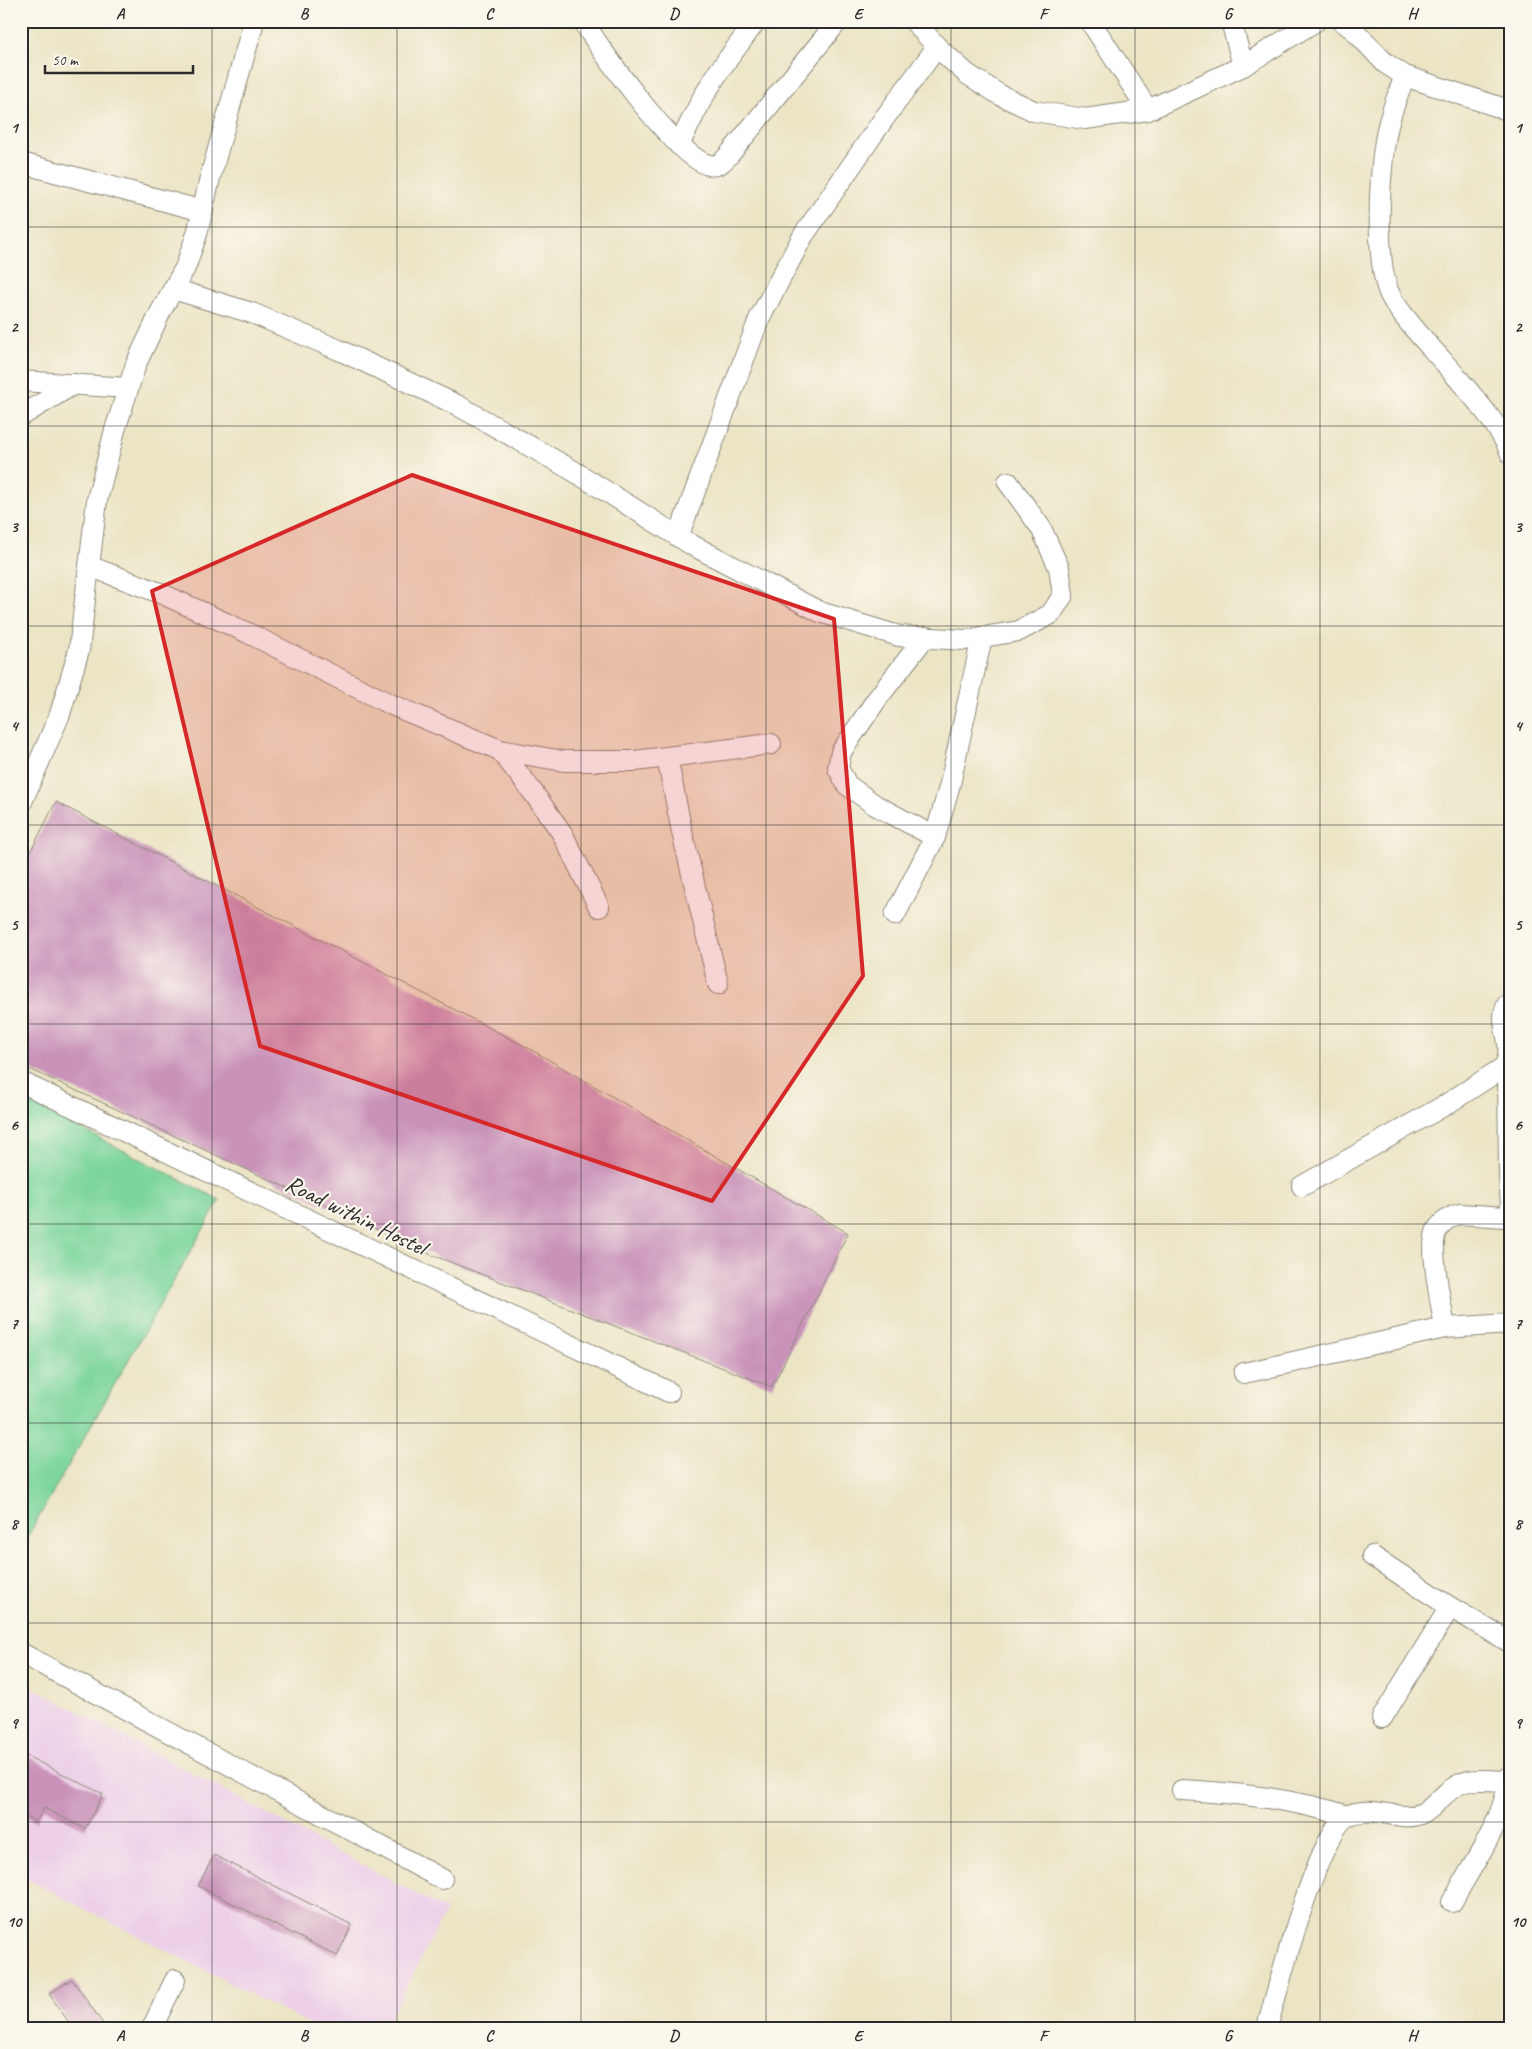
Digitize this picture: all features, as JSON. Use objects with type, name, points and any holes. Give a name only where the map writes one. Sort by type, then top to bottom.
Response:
[{"type":"street","points":[[21,804],[60,714],[79,650],[97,500],[115,430],[140,355],[185,268],[197,234],[254,21]]},
{"type":"street","points":[[679,144],[719,71],[756,21]]},
{"type":"street","points":[[593,25],[633,93],[679,144],[704,164],[716,165],[722,163],[838,21]]},
{"type":"street","points":[[914,21],[937,47],[967,74],[1000,95],[1034,111],[1085,119],[1148,110],[1243,66],[1316,21]]},
{"type":"street","points":[[1090,21],[1148,110]]},
{"type":"street","points":[[1231,21],[1243,66]]},
{"type":"street","points":[[1353,30],[1385,63],[1405,76],[1511,111]]},
{"type":"street","points":[[678,537],[763,311],[803,236],[883,120],[937,47]]},
{"type":"street","points":[[1405,76],[1388,123],[1380,175],[1381,259],[1390,295],[1414,328],[1483,410],[1508,446],[1511,454]]},
{"type":"street","points":[[21,163],[202,211]]},
{"type":"street","points":[[173,289],[252,313],[339,350],[457,405],[572,470],[678,537],[820,612],[900,636],[965,640],[1019,630],[1051,614],[1063,595],[1059,568],[1041,528],[1008,482]]},
{"type":"street","points":[[21,381],[128,388]]},
{"type":"street","points":[[21,416],[74,384]]},
{"type":"street","points":[[89,566],[169,597],[248,633],[392,705],[500,750],[563,761],[635,761],[771,744]]},
{"type":"street","points":[[895,915],[935,837],[950,784],[982,637]]},
{"type":"street","points":[[924,638],[876,699],[841,752],[838,768],[847,785],[875,805],[935,837]]},
{"type":"street","points":[[500,750],[562,833],[598,907]]},
{"type":"street","points":[[667,757],[682,832],[718,984]]},
{"type":"street","points":[[1511,1003],[1507,1005],[1504,1011],[1510,1048],[1508,1060],[1508,1175],[1511,1206]]},
{"type":"street","points":[[1302,1186],[1447,1104],[1504,1067],[1508,1060]]},
{"type":"street","name":"Road within Hostel","points":[[21,1082],[669,1392]]},
{"type":"street","points":[[1445,1328],[1436,1270],[1435,1240],[1437,1230],[1454,1216],[1460,1214],[1506,1217],[1510,1214],[1511,1210]]},
{"type":"street","points":[[1244,1373],[1445,1328],[1511,1324]]},
{"type":"street","points":[[1372,1556],[1511,1643]]},
{"type":"street","points":[[1382,1718],[1450,1606]]},
{"type":"street","points":[[21,1654],[442,1879]]},
{"type":"street","points":[[1267,2028],[1291,1940],[1336,1825],[1348,1816],[1361,1812],[1383,1812],[1406,1816],[1419,1815],[1430,1809],[1450,1789],[1459,1783],[1472,1779],[1503,1781],[1510,1776]]},
{"type":"street","points":[[1452,1902],[1505,1801],[1510,1776]]},
{"type":"street","points":[[1182,1790],[1236,1793],[1280,1799],[1316,1806],[1348,1816]]},
{"type":"street","points":[[152,2028],[175,1980]]},
{"type":"highlighted area","points":[[412,475],[834,619],[863,976],[712,1201],[260,1046],[152,591]]},
{"type":"shaded area","points":[[21,1681],[446,1910],[385,2028],[317,2028],[21,1876]]},
{"type":"green space","points":[[21,1098],[220,1200],[21,1548]]},
{"type":"building","points":[[56,802],[530,1049],[848,1233],[772,1387],[432,1255],[21,1065],[21,870]]},
{"type":"building","points":[[21,1753],[103,1794],[85,1829],[44,1808],[36,1822],[21,1814]]},
{"type":"building","points":[[214,1855],[352,1925],[337,1956],[198,1886]]},
{"type":"building","points":[[72,1979],[106,2028],[73,2028],[49,1994]]}]
